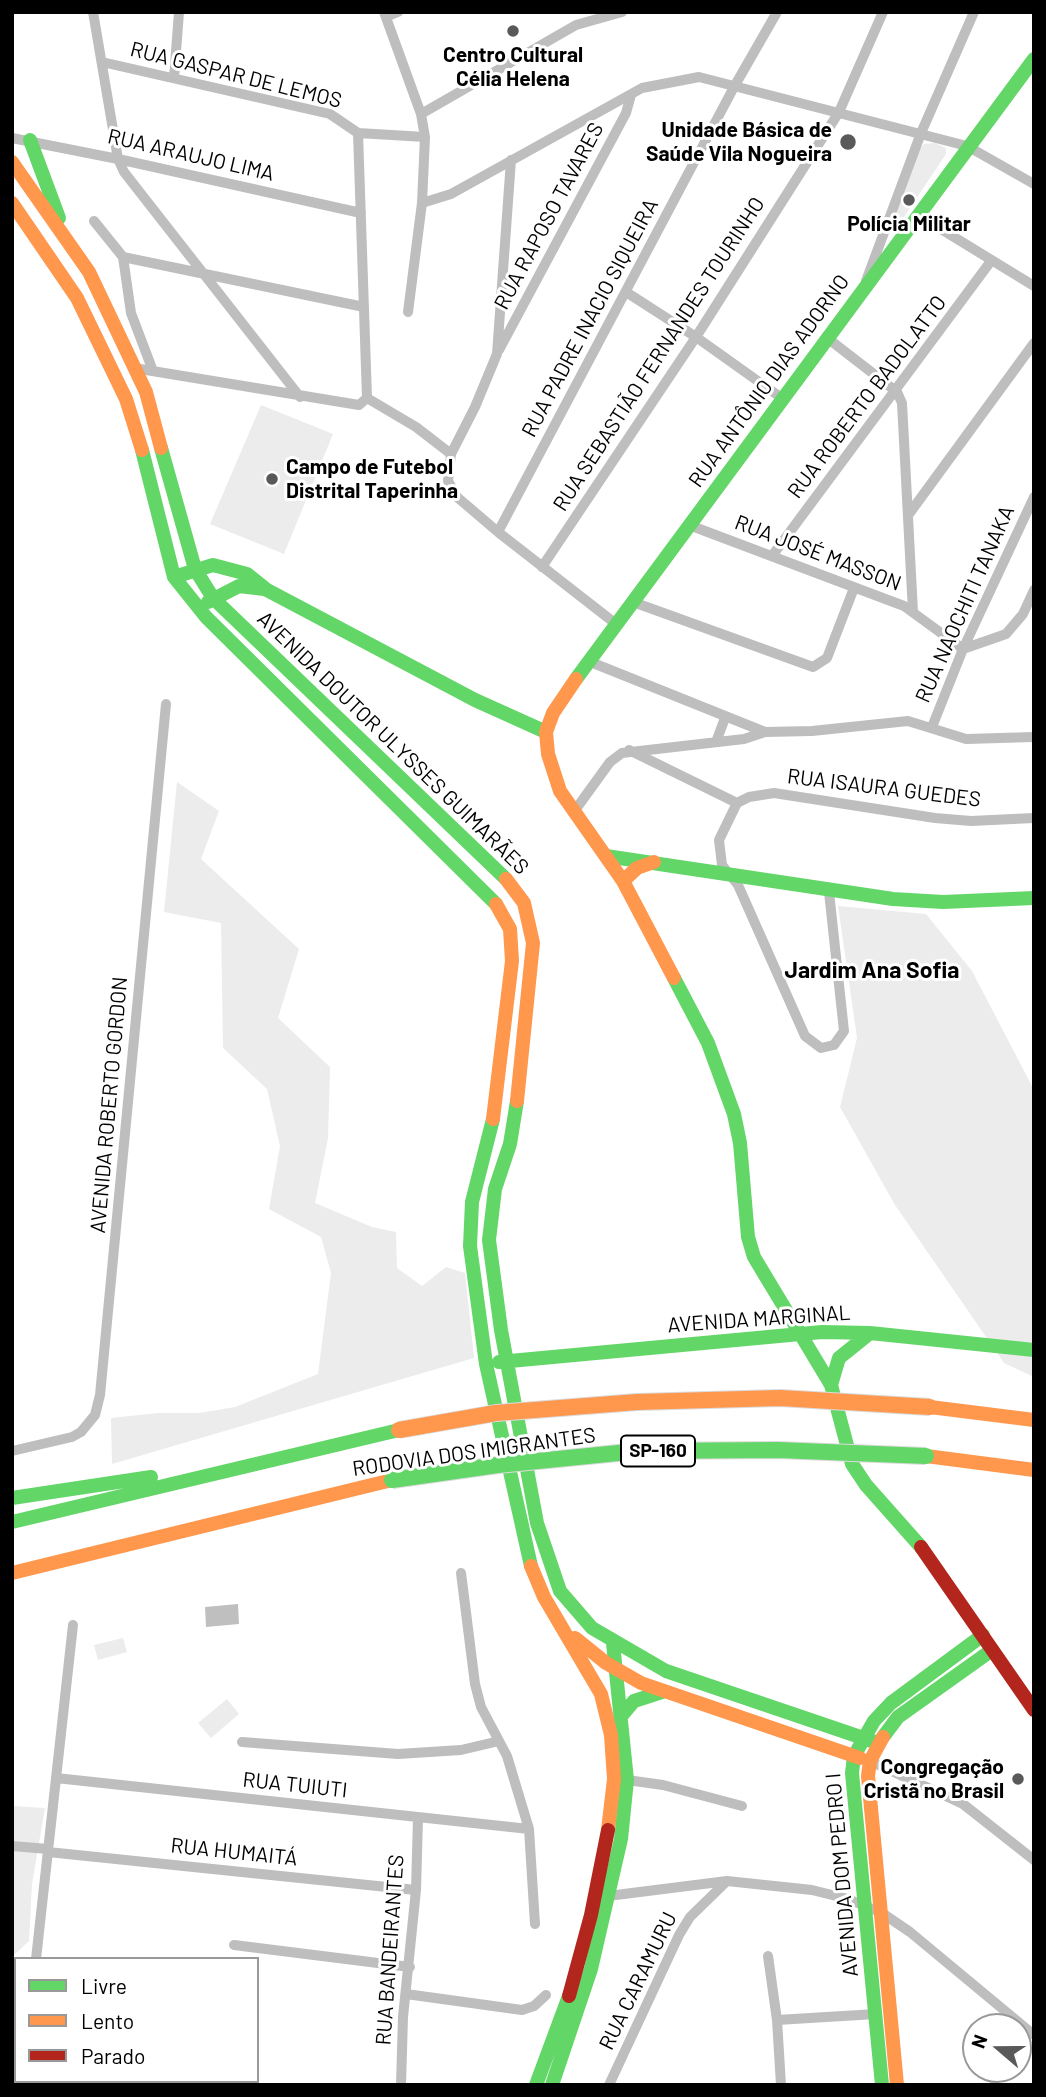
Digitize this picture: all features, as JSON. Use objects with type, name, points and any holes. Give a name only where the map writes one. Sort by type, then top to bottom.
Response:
[{"type":"main road","name":"RUA ANTÔNIO DIAS ADORNO","points":[[546,732],[553,713],[588,662],[891,248],[1034,59]]},
{"type":"main road","points":[[30,140],[66,239]]},
{"type":"main road","name":"AVENIDA DOUTOR ULYSSES GUIMARÃES","points":[[12,162],[89,272],[134,368],[155,418],[195,569],[408,788],[467,839],[519,894],[530,922],[533,943],[519,1095],[513,1130],[491,1211],[490,1246],[506,1361],[537,1523],[551,1571],[575,1612],[613,1643],[666,1671],[870,1740]]},
{"type":"main road","name":"AVENIDA DOUTOR ULYSSES GUIMARÃES","points":[[12,203],[77,298],[126,399],[150,476],[174,577],[199,609],[495,902],[505,914],[510,929],[512,961],[496,1107],[475,1186],[469,1223],[470,1246],[486,1364],[526,1554],[544,1597],[601,1694],[611,1735],[614,1779],[611,1815],[591,1915],[569,1998],[536,2085]]},
{"type":"main road","points":[[189,542],[218,566],[228,579],[221,594]]},
{"type":"main road","points":[[174,577],[195,569],[218,566],[247,574],[267,590],[475,700],[546,732],[554,776],[573,813],[624,881],[712,1054],[734,1114],[740,1143],[751,1247],[831,1385],[841,1426],[858,1473],[911,1533],[1032,1705]]},
{"type":"main road","points":[[199,609],[221,594],[246,586],[267,590]]},
{"type":"main road","points":[[402,809],[417,808],[443,830],[467,839]]},
{"type":"main road","points":[[606,856],[829,892],[943,902],[1034,898]]},
{"type":"main road","points":[[624,881],[637,868],[653,862]]},
{"type":"main road","points":[[496,1107],[498,1133],[486,1167],[490,1172],[501,1172]]},
{"type":"main road","points":[[475,1186],[483,1183],[490,1188],[486,1235],[490,1246]]},
{"type":"main road","points":[[831,1385],[839,1358],[870,1333]]},
{"type":"main road","name":"AVENIDA MARGINAL","points":[[486,1364],[802,1335],[870,1333],[1034,1350]]},
{"type":"main road","name":"RODOVIA DOS IMIGRANTES","points":[[12,1522],[258,1461],[399,1430],[495,1413],[637,1402],[780,1398],[930,1406],[1034,1420]]},
{"type":"main road","name":"RODOVIA DOS IMIGRANTES","points":[[12,1573],[392,1480],[498,1465],[638,1451],[778,1450],[926,1456],[1034,1470]]},
{"type":"main road","points":[[12,1498],[258,1461]]},
{"type":"main road","points":[[12,1586],[92,1553]]},
{"type":"main road","name":"AVENIDA DOUTOR ULYSSES GUIMARÃES","points":[[562,1624],[588,1650],[615,1669],[663,1691],[870,1761]]},
{"type":"main road","name":"AVENIDA DOM PEDRO I","points":[[897,2085],[868,1776],[870,1740],[891,1703],[983,1635]]},
{"type":"main road","points":[[552,2085],[580,2007],[621,1839],[627,1780],[613,1643]]},
{"type":"main road","name":"AVENIDA DOM PEDRO I","points":[[882,2085],[852,1773],[854,1756],[898,1717],[992,1650]]},
{"type":"main road","points":[[622,1714],[640,1698],[663,1691]]},
{"type":"street","points":[[93,12],[118,159],[131,184],[300,397]]},
{"type":"street","points":[[174,78],[179,12]]},
{"type":"street","points":[[398,12],[385,15],[421,114],[425,137],[422,203],[408,312]]},
{"type":"street","points":[[421,114],[576,25],[622,12]]},
{"type":"street","name":"RUA PADRE INACIO SIQUEIRA","points":[[498,532],[734,87],[778,12]]},
{"type":"street","name":"RUA SEBASTIÃO FERNANDES TOURINHO","points":[[542,567],[696,337],[839,112],[883,12]]},
{"type":"street","points":[[865,285],[921,133],[974,12]]},
{"type":"street","name":"RUA GASPAR DE LEMOS","points":[[102,62],[330,114],[347,122],[358,133],[425,137]]},
{"type":"street","points":[[422,203],[452,194],[642,88],[699,77],[967,146],[1034,184]]},
{"type":"street","name":"RUA RAPOSO TAVARES","points":[[497,354],[626,113],[631,95]]},
{"type":"street","name":"RUA GASPAR DE LEMOS","points":[[358,133],[367,398]]},
{"type":"street","name":"RUA ARAUJO LIMA","points":[[12,138],[361,213]]},
{"type":"street","points":[[511,160],[497,354],[475,407],[451,454],[448,472],[451,490],[498,532],[616,624]]},
{"type":"street","points":[[918,215],[1034,286]]},
{"type":"street","points":[[94,221],[123,257],[131,313],[153,371]]},
{"type":"street","points":[[884,230],[891,248]]},
{"type":"street","points":[[123,257],[364,307]]},
{"type":"street","name":"RUA ROBERTO BADOLATTO","points":[[772,556],[897,392],[991,261]]},
{"type":"street","points":[[625,292],[696,337],[783,399]]},
{"type":"street","points":[[826,337],[897,392],[904,414],[913,612]]},
{"type":"street","points":[[908,514],[1034,343]]},
{"type":"street","points":[[134,368],[359,405],[367,398],[416,427],[451,454]]},
{"type":"street","name":"RUA NAOCHITI TANAKA","points":[[932,727],[963,649],[1034,497]]},
{"type":"street","name":"RUA JOSÉ MASSON","points":[[689,525],[913,612],[963,649]]},
{"type":"street","points":[[633,602],[813,667],[827,658],[854,588]]},
{"type":"street","points":[[963,649],[1006,634],[1023,614],[1034,590]]},
{"type":"street","points":[[588,662],[765,732]]},
{"type":"street","name":"AVENIDA ROBERTO GORDON","points":[[12,1451],[72,1437],[81,1432],[95,1415],[100,1395],[166,704]]},
{"type":"street","points":[[716,742],[725,718]]},
{"type":"street","points":[[573,813],[610,762],[629,750],[716,742],[765,732],[812,731],[908,721],[977,740],[1034,737]]},
{"type":"street","points":[[629,750],[737,803],[719,840],[722,865],[738,885],[805,1036],[816,1047],[827,1048],[839,1042],[844,1031],[829,892]]},
{"type":"street","name":"RUA ISAURA GUEDES","points":[[737,803],[749,797],[774,793],[947,819],[1034,818]]},
{"type":"street","points":[[461,1573],[475,1684],[481,1707],[499,1741],[523,1802],[529,1829],[535,1924]]},
{"type":"street","points":[[34,1956],[72,1625]]},
{"type":"street","points":[[242,1742],[398,1754],[461,1749],[499,1741]]},
{"type":"street","points":[[870,1761],[963,1804],[1034,1860]]},
{"type":"street","name":"RUA TUIUTI","points":[[56,1779],[529,1829]]},
{"type":"street","points":[[627,1780],[663,1785],[742,1806]]},
{"type":"street","name":"RUA BANDEIRANTES","points":[[401,2085],[416,1890],[418,1818]]},
{"type":"street","name":"RUA HUMAITÁ","points":[[13,1847],[416,1890]]},
{"type":"street","points":[[608,1896],[727,1881],[812,1890],[865,1905],[921,1941],[1034,2035]]},
{"type":"street","name":"RUA CARAMURU","points":[[609,2085],[679,1935],[697,1909],[727,1881]]},
{"type":"street","points":[[234,1945],[410,1967]]},
{"type":"street","points":[[768,1956],[778,2020],[781,2085]]},
{"type":"street","points":[[406,1994],[522,2010],[534,2006],[545,1995]]},
{"type":"street","points":[[778,2020],[876,2014]]},
{"type":"shaded area","points":[[935,143],[946,148],[946,154],[894,232],[891,229],[920,148],[924,144]]},
{"type":"shaded area","name":"Campo de Futebol Distrital Taperinha","points":[[261,405],[333,434],[284,554],[210,524]]},
{"type":"shaded area","points":[[177,782],[219,811],[201,859],[299,949],[278,1018],[330,1067],[328,1138],[315,1203],[372,1227],[396,1232],[397,1268],[422,1286],[446,1267],[465,1273],[474,1358],[112,1464],[111,1418],[158,1413],[199,1413],[235,1407],[318,1374],[331,1273],[321,1237],[269,1209],[280,1146],[267,1089],[223,1048],[221,923],[164,912]]},
{"type":"shaded area","points":[[838,906],[926,914],[972,971],[1034,1090],[1034,1377],[1004,1363],[895,1205],[840,1107],[857,1038]]},
{"type":"shaded area","points":[[238,1604],[239,1624],[206,1627],[205,1607]]},
{"type":"shaded area","points":[[123,1638],[127,1652],[98,1660],[94,1645]]},
{"type":"shaded area","points":[[227,1699],[239,1714],[211,1738],[198,1723]]},
{"type":"shaded area","points":[[12,1806],[45,1808],[32,1884],[29,1941],[12,1957]]},
{"type":"traffic: fast","points":[[576,679],[1034,59]]},
{"type":"traffic: fast","points":[[30,140],[59,218]]},
{"type":"traffic: fast","points":[[161,448],[195,569],[213,598],[506,879]]},
{"type":"traffic: fast","points":[[142,450],[174,577],[206,617],[496,904]]},
{"type":"traffic: fast","points":[[174,577],[213,565],[247,574],[267,590],[475,700],[546,732]]},
{"type":"traffic: fast","points":[[208,602],[239,586],[264,589]]},
{"type":"traffic: fast","points":[[606,856],[893,899],[943,902],[1034,898]]},
{"type":"traffic: fast","points":[[674,978],[708,1043],[734,1114],[740,1143],[748,1237],[754,1257],[831,1385],[852,1464],[866,1485],[921,1547]]},
{"type":"traffic: fast","points":[[517,1101],[510,1144],[495,1189],[489,1240],[501,1330],[537,1523],[560,1591],[592,1628],[666,1671],[878,1743]]},
{"type":"traffic: fast","points":[[493,1119],[472,1202],[470,1246],[486,1364],[531,1566]]},
{"type":"traffic: fast","points":[[499,1362],[822,1332],[870,1333],[1034,1350]]},
{"type":"traffic: fast","points":[[831,1385],[839,1358],[870,1333]]},
{"type":"traffic: fast","points":[[12,1522],[399,1430]]},
{"type":"traffic: fast","points":[[392,1480],[498,1465],[638,1451],[778,1450],[926,1456]]},
{"type":"traffic: fast","points":[[12,1498],[151,1477]]},
{"type":"traffic: fast","points":[[882,2085],[852,1773],[854,1756],[874,1721],[891,1703],[983,1635]]},
{"type":"traffic: fast","points":[[552,2085],[591,1969],[621,1839],[627,1780],[613,1643]]},
{"type":"traffic: fast","points":[[883,1737],[898,1717],[992,1650]]},
{"type":"traffic: fast","points":[[623,1714],[634,1701],[662,1692]]},
{"type":"traffic: fast","points":[[536,2085],[569,1996]]},
{"type":"traffic: slow","points":[[12,162],[89,272],[146,392],[161,448]]},
{"type":"traffic: slow","points":[[12,203],[77,298],[126,399],[142,450]]},
{"type":"traffic: slow","points":[[576,679],[553,713],[546,732],[548,754],[560,791],[623,881],[674,978]]},
{"type":"traffic: slow","points":[[623,881],[637,868],[654,862]]},
{"type":"traffic: slow","points":[[506,879],[524,903],[533,943],[517,1101]]},
{"type":"traffic: slow","points":[[493,1119],[512,961],[510,929],[496,904]]},
{"type":"traffic: slow","points":[[399,1430],[496,1413],[637,1402],[780,1398],[930,1407]]},
{"type":"traffic: slow","points":[[930,1407],[1034,1420]]},
{"type":"traffic: slow","points":[[926,1456],[1034,1470]]},
{"type":"traffic: slow","points":[[12,1573],[392,1480]]},
{"type":"traffic: slow","points":[[531,1566],[544,1597],[601,1694],[611,1735],[614,1779],[608,1830]]},
{"type":"traffic: slow","points":[[575,1638],[606,1663],[641,1683],[860,1758]]},
{"type":"traffic: slow","points":[[883,1737],[870,1761],[868,1776],[897,2085]]},
{"type":"traffic: jam","points":[[921,1547],[1034,1710]]},
{"type":"traffic: jam","points":[[569,1996],[591,1915],[608,1830]]},
{"type":"place","name":"Centro Cultural Célia Helena","points":[[513,31]]},
{"type":"place","name":"Unidade Básica de Saúde Vila Nogueira","points":[[848,142]]},
{"type":"place","name":"Polícia Militar","points":[[909,200]]},
{"type":"place","name":"Campo de Futebol Distrital Taperinha","points":[[272,479]]},
{"type":"place","name":"Congregação Cristã no Brasil","points":[[1018,1779]]},
{"type":"district","name":"Jardim Ana Sofia","points":[[872,970]]}]
